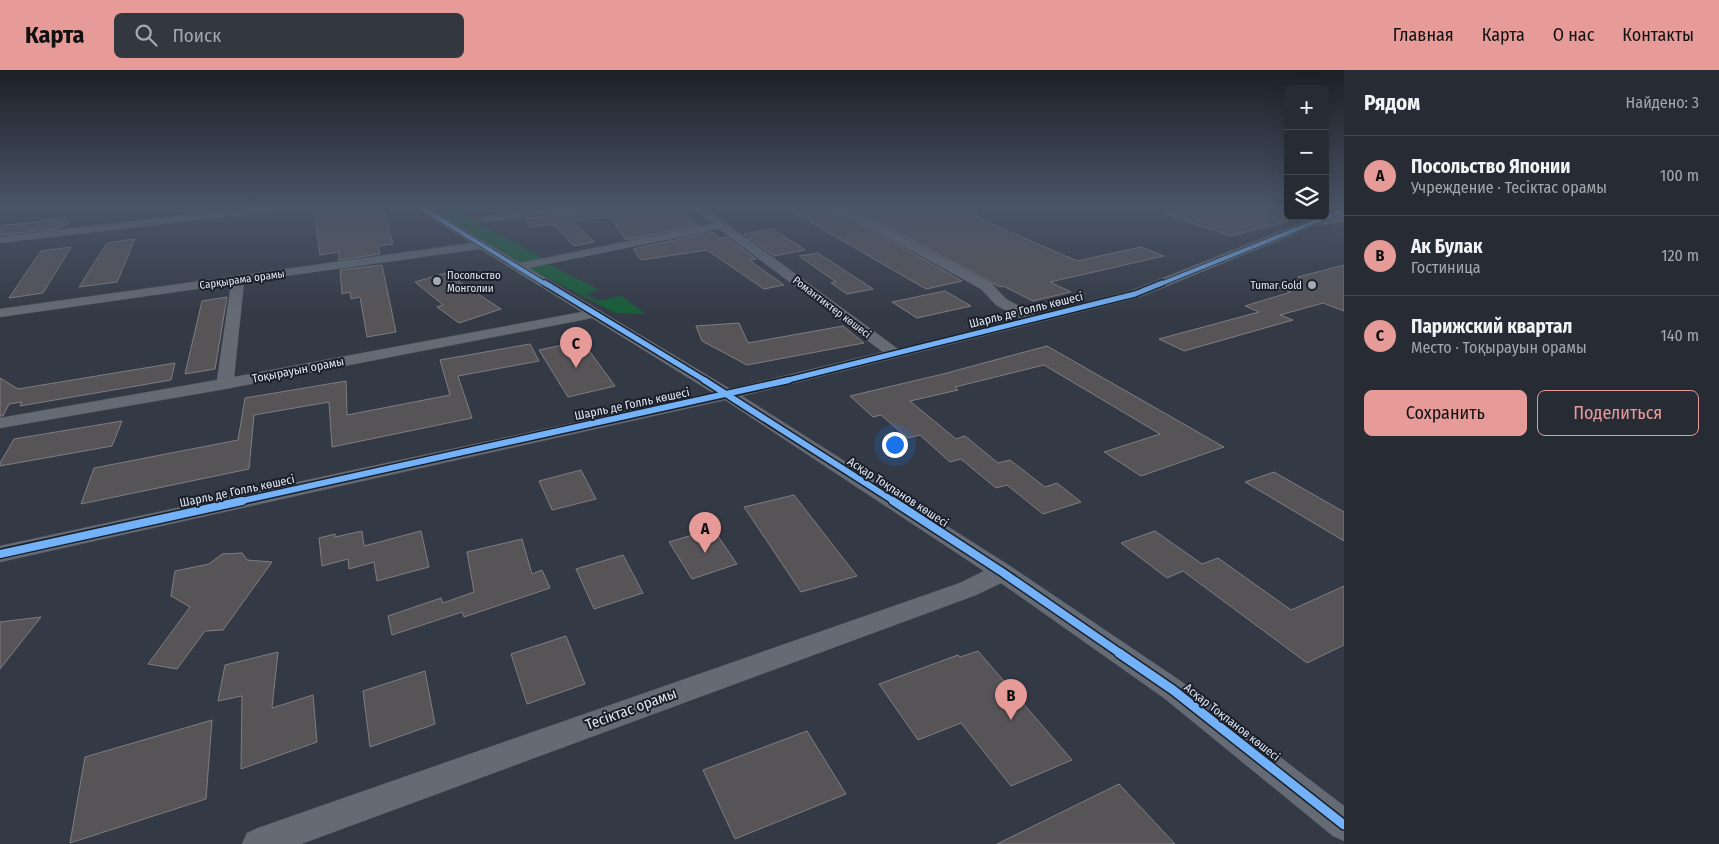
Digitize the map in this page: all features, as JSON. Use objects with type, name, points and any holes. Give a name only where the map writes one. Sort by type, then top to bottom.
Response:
[{"type":"street","name":"Асқар Тоқпанов көшесі","points":[[480,243],[727,395],[1002,572],[1172,690],[1344,824]]},
{"type":"street","points":[[517,266],[631,243]]},
{"type":"street","name":"Романтиктер көшесі","points":[[746,243],[895,354]]},
{"type":"street","points":[[905,243],[986,286],[1001,302],[1034,320]]},
{"type":"street","name":"Шарль де Голль көшесі","points":[[0,554],[727,395],[1034,320],[1135,294],[1257,243]]},
{"type":"street","name":"Сарқырама орамы","points":[[0,313],[483,245]]},
{"type":"street","points":[[225,384],[238,279]]},
{"type":"street","name":"Тоқырауын орамы","points":[[0,423],[225,384],[596,313]]},
{"type":"street","name":"Тесіктас орамы","points":[[258,844],[968,589],[1002,572]]},
{"type":"green space","points":[[488,243],[515,243],[543,258],[521,263]]},
{"type":"green space","points":[[547,263],[599,290],[585,294],[598,301],[621,296],[646,314],[615,313],[527,267]]},
{"type":"building","points":[[107,243],[133,243],[117,282],[79,287]]},
{"type":"building","points":[[318,243],[393,244],[378,246],[380,254],[339,260],[339,252],[320,255]]},
{"type":"building","points":[[571,243],[588,243],[574,246]]},
{"type":"building","points":[[660,243],[734,243],[756,259],[749,260],[784,285],[764,289],[707,250],[641,260],[633,249]]},
{"type":"building","points":[[756,243],[795,243],[805,250],[774,256]]},
{"type":"building","points":[[847,243],[894,243],[962,281],[926,289]]},
{"type":"building","points":[[917,243],[1036,243],[1077,261],[1141,247],[1164,256],[1050,282],[1071,292],[1033,301],[1003,286],[1000,287]]},
{"type":"building","points":[[71,247],[43,293],[9,298],[41,251]]},
{"type":"building","points":[[818,253],[873,289],[847,294],[831,283],[836,282],[799,256]]},
{"type":"building","points":[[382,265],[396,332],[367,337],[360,297],[351,299],[350,292],[342,294],[340,270]]},
{"type":"building","points":[[1344,265],[1344,311],[1323,303],[1280,315],[1293,320],[1184,351],[1159,339],[1259,312],[1245,306],[1291,292],[1279,288],[1302,282],[1297,280],[1302,279],[1298,277]]},
{"type":"building","points":[[446,273],[501,309],[459,323],[437,307],[443,305],[415,282]]},
{"type":"building","points":[[945,291],[971,306],[917,318],[892,302]]},
{"type":"building","points":[[227,297],[215,369],[185,374],[202,301]]},
{"type":"building","points":[[739,323],[748,343],[843,326],[864,343],[747,365],[702,341],[696,326]]},
{"type":"building","points":[[582,341],[615,386],[568,397],[539,350]]},
{"type":"building","points":[[530,344],[539,361],[458,376],[472,418],[332,447],[329,402],[254,415],[249,469],[81,504],[94,468],[238,440],[245,398],[346,381],[347,415],[450,395],[440,360]]},
{"type":"building","points":[[1047,346],[1224,447],[1141,476],[1104,452],[1160,434],[1044,365],[955,387],[958,390],[910,401],[956,439],[965,436],[998,463],[1010,460],[1045,487],[1057,483],[1081,502],[1043,514],[1007,485],[996,488],[961,459],[950,462],[920,435],[908,438],[881,415],[873,417],[850,396],[943,374]]},
{"type":"building","points":[[175,363],[171,380],[20,406],[22,402],[9,404],[3,416],[0,416],[0,378],[18,389]]},
{"type":"building","points":[[122,421],[112,446],[0,466],[14,439]]},
{"type":"building","points":[[581,470],[596,499],[552,510],[539,481]]},
{"type":"building","points":[[1274,472],[1344,512],[1344,541],[1245,482]]},
{"type":"building","points":[[794,495],[857,576],[801,592],[744,507]]},
{"type":"building","points":[[713,529],[737,564],[692,579],[669,542]]},
{"type":"building","points":[[362,531],[364,546],[421,531],[429,567],[377,581],[374,562],[349,569],[348,559],[322,566],[319,538],[335,534],[335,537]]},
{"type":"building","points":[[1155,531],[1202,564],[1218,558],[1291,610],[1344,586],[1344,645],[1307,663],[1183,571],[1167,578],[1121,543]]},
{"type":"building","points":[[522,539],[532,574],[542,570],[550,588],[464,617],[462,612],[392,635],[388,616],[441,598],[443,603],[474,592],[467,552]]},
{"type":"building","points":[[242,553],[247,560],[272,562],[223,630],[205,631],[177,669],[148,664],[190,607],[171,596],[175,571],[209,564],[222,554]]},
{"type":"building","points":[[623,555],[643,593],[594,609],[576,569]]},
{"type":"building","points":[[41,617],[0,669],[0,622]]},
{"type":"building","points":[[566,636],[585,684],[527,704],[511,654]]},
{"type":"building","points":[[978,651],[1072,760],[1011,786],[961,723],[918,740],[879,684],[958,655],[960,657]]},
{"type":"building","points":[[278,652],[272,708],[313,695],[317,742],[241,769],[242,696],[218,701],[225,665]]},
{"type":"building","points":[[425,671],[435,724],[370,747],[363,691]]},
{"type":"building","points":[[212,720],[206,799],[70,843],[85,757]]},
{"type":"building","points":[[807,731],[846,794],[735,839],[703,770]]},
{"type":"building","points":[[1119,784],[1175,844],[997,844]]},
{"type":"cycle path","points":[[479,243],[748,407],[1002,572],[1173,690],[1344,825]]},
{"type":"cycle path","points":[[0,554],[727,395],[1034,320],[1135,294],[1262,243]]},
{"type":"place","name":"Посольство Монголии","points":[[437,281]]},
{"type":"place","name":"Tumar Gold","points":[[1312,285]]},
{"type":"place","name":"Парижский квартал","points":[[576,368]]},
{"type":"place","name":"Посольство Японии","points":[[705,553]]},
{"type":"place","name":"Ак Булак","points":[[1011,720]]}]
